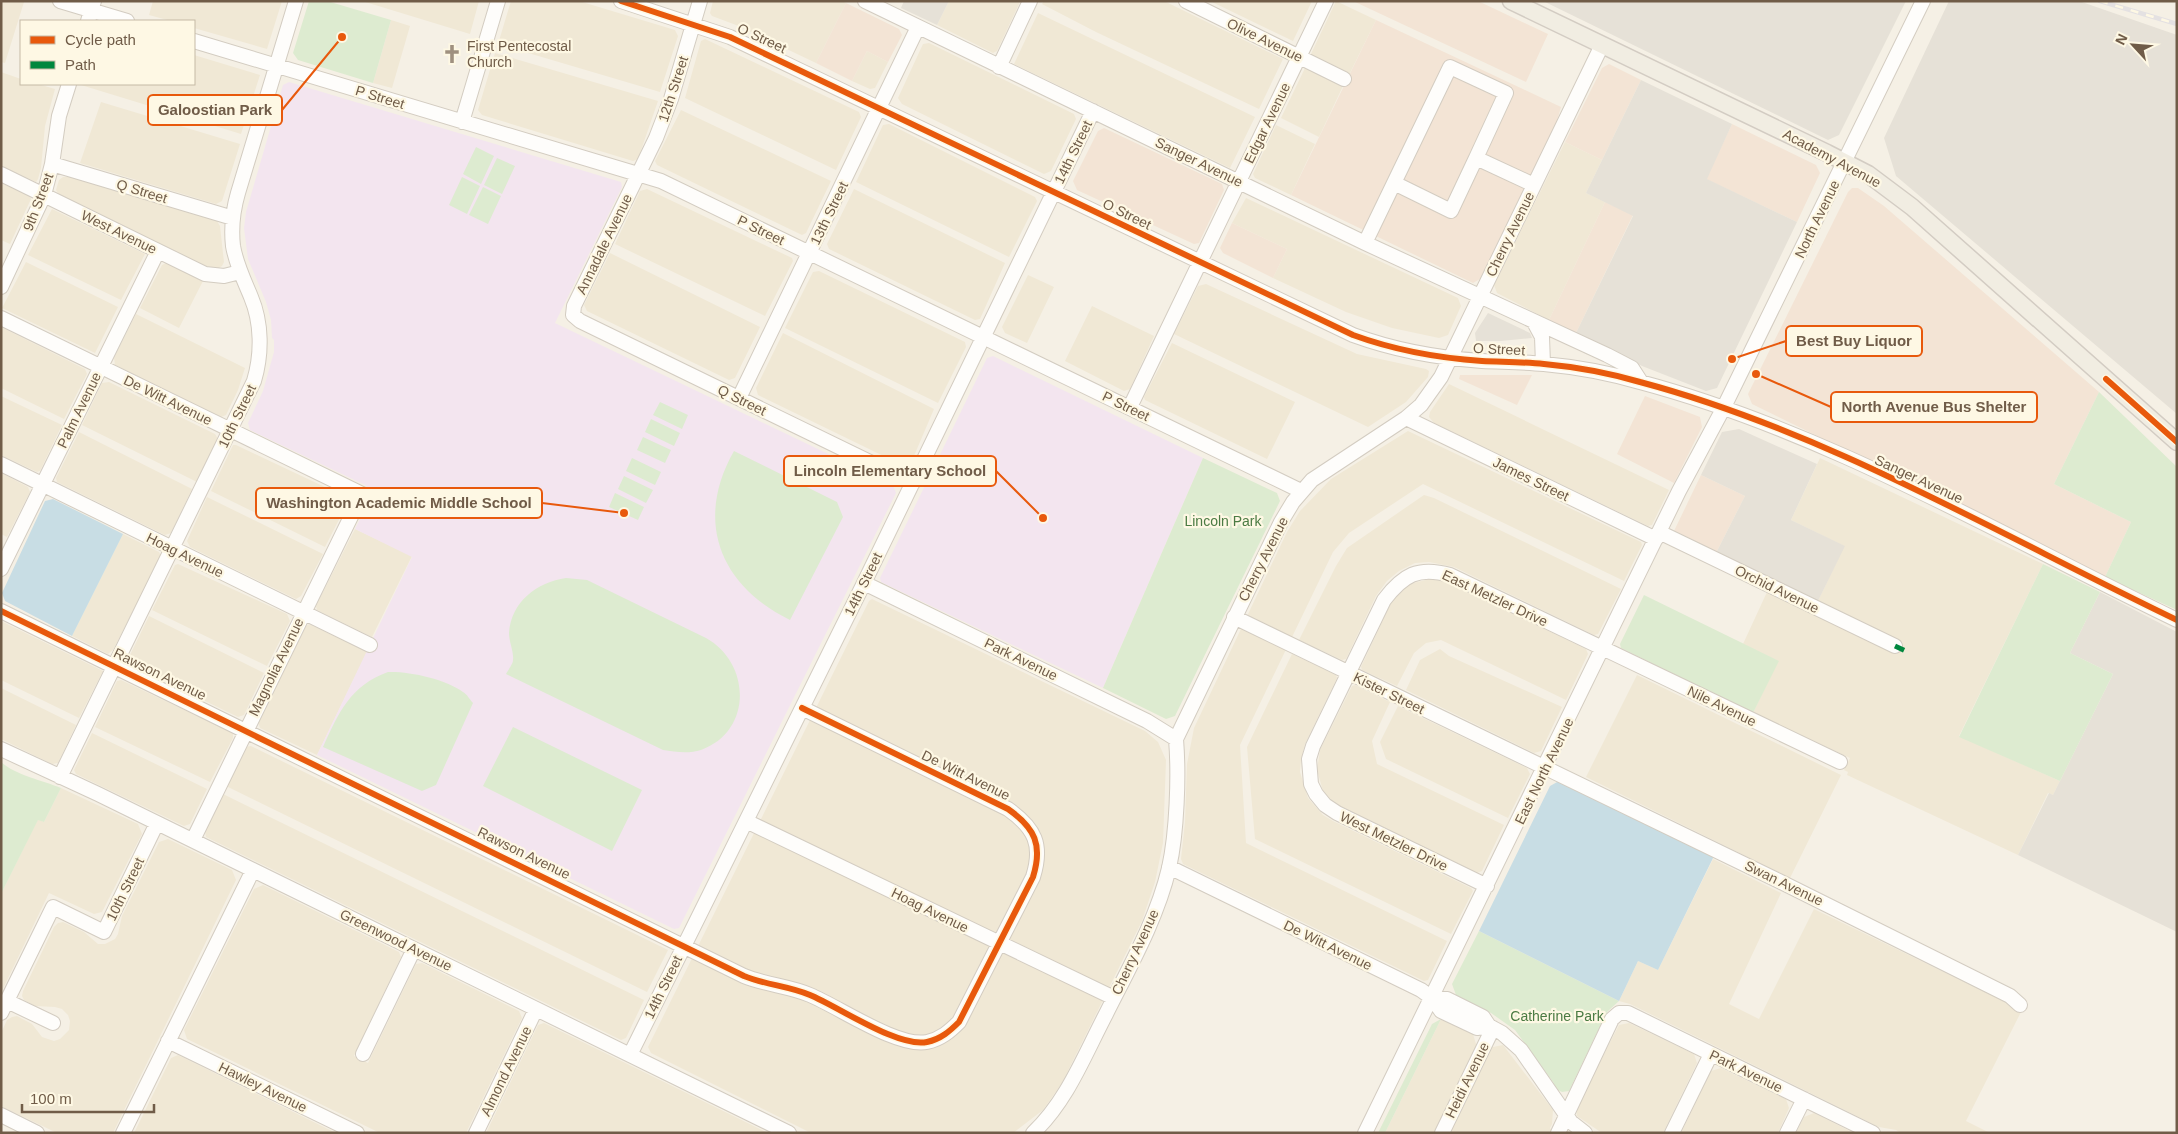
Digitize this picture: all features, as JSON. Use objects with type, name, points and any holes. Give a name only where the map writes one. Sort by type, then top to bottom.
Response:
[{"type":"main road","name":"Academy Avenue","points":[[1511,1],[1845,162],[1876,179],[1907,202],[2177,442]]},
{"type":"street","points":[[60,1],[123,20]]},
{"type":"street","name":"10th Street","points":[[60,777],[252,386],[260,353],[258,323],[256,310],[240,272],[233,246],[232,218],[296,1]]},
{"type":"street","points":[[462,122],[498,1]]},
{"type":"street","name":"O Street","points":[[621,1],[693,23],[730,37],[1200,264],[1353,335],[1410,352],[1450,358],[1543,364],[1592,371],[1641,382]]},
{"type":"street","name":"12th Street","points":[[639,174],[666,113],[700,1]]},
{"type":"street","name":"Sanger Avenue","points":[[865,1],[1365,243],[1534,322],[1547,326],[1632,368],[1641,382],[1762,421],[1877,472],[2177,620]]},
{"type":"street","points":[[999,67],[1030,1]]},
{"type":"street","name":"Olive Avenue","points":[[1186,1],[1344,79]]},
{"type":"street","name":"Edgar Avenue","points":[[1130,408],[1326,1]]},
{"type":"street","name":"North Avenue","points":[[1724,409],[1923,1]]},
{"type":"street","name":"13th Street","points":[[739,398],[918,28]]},
{"type":"street","name":"P Street","points":[[195,41],[661,181],[1301,491]]},
{"type":"street","name":"Cherry Avenue","points":[[1033,1133],[1058,1106],[1114,998],[1156,908],[1169,867],[1173,842],[1178,762],[1176,739],[1281,522],[1301,491],[1324,471],[1406,418],[1432,392],[1602,45]]},
{"type":"street","points":[[1365,243],[1450,67],[1506,93],[1451,211],[1394,184]]},
{"type":"street","name":"9th Street","points":[[1,287],[44,195],[52,164],[56,128],[69,85]]},
{"type":"street","name":"14th Street","points":[[630,1055],[913,483],[1092,111]]},
{"type":"street","points":[[1476,158],[1534,185]]},
{"type":"street","name":"Q Street","points":[[52,164],[232,218]]},
{"type":"street","name":"West Avenue","points":[[1,174],[205,274],[215,276],[240,272]]},
{"type":"street","name":"Annadale Avenue","points":[[573,315],[574,306],[639,174]]},
{"type":"street","name":"Palm Avenue","points":[[1,569],[158,251]]},
{"type":"street","name":"Q Street","points":[[573,315],[580,321],[913,483]]},
{"type":"street","name":"De Witt Avenue","points":[[1,318],[362,494]]},
{"type":"street","points":[[1534,322],[1542,337],[1543,364]]},
{"type":"street","name":"East North Avenue","points":[[1365,1133],[1658,536],[1724,409]]},
{"type":"street","name":"James Street","points":[[1406,418],[1658,536]]},
{"type":"street","name":"Hoag Avenue","points":[[1,464],[172,550],[370,645]]},
{"type":"street","name":"Magnolia Avenue","points":[[192,840],[362,494]]},
{"type":"street","name":"Orchid Avenue","points":[[1658,536],[1895,646]]},
{"type":"street","name":"East Metzler Drive","points":[[1349,673],[1384,600],[1396,584],[1408,576],[1420,572],[1436,571],[1450,575],[1603,649]]},
{"type":"street","name":"Park Avenue","points":[[864,583],[1147,721],[1176,739]]},
{"type":"street","name":"Rawson Avenue","points":[[1,610],[744,976],[770,985],[805,993],[897,1038],[917,1043],[938,1039],[950,1032],[959,1022],[999,943]]},
{"type":"street","name":"Kister Street","points":[[1234,617],[1545,767]]},
{"type":"street","name":"Nile Avenue","points":[[1603,649],[1840,762]]},
{"type":"street","name":"West Metzler Drive","points":[[1349,673],[1313,746],[1309,759],[1310,778],[1316,794],[1337,813],[1487,886]]},
{"type":"street","name":"De Witt Avenue","points":[[802,708],[1008,809],[1030,827],[1038,850],[1037,864],[1033,877],[999,943]]},
{"type":"street","name":"Greenwood Avenue","points":[[1,749],[192,840],[789,1133]]},
{"type":"street","name":"Swan Avenue","points":[[1545,767],[2001,992],[2020,1004]]},
{"type":"street","name":"Hoag Avenue","points":[[746,821],[1114,998]]},
{"type":"street","name":"10th Street","points":[[4,1007],[53,907],[104,932],[157,823]]},
{"type":"street","name":"De Witt Avenue","points":[[1169,867],[1421,990],[1432,998],[1441,1010],[1477,1028],[1491,1027],[1502,1033],[1521,1050],[1567,1115],[1585,1133]]},
{"type":"street","points":[[123,1133],[253,870]]},
{"type":"street","points":[[363,1054],[414,949]]},
{"type":"street","points":[[4,1007],[53,1023]]},
{"type":"street","name":"Almond Avenue","points":[[476,1133],[536,1009]]},
{"type":"street","name":"Park Avenue","points":[[1567,1115],[1612,1020],[1619,1013],[1628,1013],[1873,1133]]},
{"type":"street","name":"Heidi Avenue","points":[[1442,1133],[1491,1027]]},
{"type":"street","name":"Hawley Avenue","points":[[168,1041],[357,1133]]},
{"type":"street","points":[[1672,1133],[1711,1054]]},
{"type":"street","points":[[1787,1133],[1804,1099]]},
{"type":"street","points":[[1,1115],[33,1132]]},
{"type":"street","points":[[1558,1133],[1567,1115]]},
{"type":"shaded area","points":[[1,1],[24,2],[5,63],[1,62]]},
{"type":"shaded area","points":[[153,1],[282,1],[267,49],[195,28],[195,20],[167,20],[149,15]]},
{"type":"shaded area","points":[[362,1],[479,1],[470,34]]},
{"type":"shaded area","points":[[511,1],[579,1],[675,30],[678,36],[660,92],[498,44]]},
{"type":"shaded area","points":[[713,1],[842,1],[846,3],[816,63],[736,25],[712,16],[710,13]]},
{"type":"shaded area","points":[[904,1],[949,1],[937,25],[901,8]]},
{"type":"shaded area","points":[[949,1],[1020,2],[997,51],[993,53],[937,25]]},
{"type":"shaded area","points":[[1044,1],[1164,1],[1283,59],[1259,109],[1096,32],[1042,4]]},
{"type":"shaded area","points":[[1210,1],[1312,1],[1293,41]]},
{"type":"shaded area","points":[[1336,1],[1376,20],[1349,75],[1310,56]]},
{"type":"shaded area","points":[[1353,1],[1478,1],[1548,34],[1526,82]]},
{"type":"shaded area","points":[[1543,1],[1906,1],[1839,135],[1828,140]]},
{"type":"shaded area","points":[[1949,1],[2079,1],[2177,35],[2177,414],[1896,176],[1884,138]]},
{"type":"shaded area","points":[[846,3],[899,29],[902,35],[888,62],[867,51],[852,81],[816,63]]},
{"type":"shaded area","points":[[1038,13],[1255,117],[1230,168],[1014,64]]},
{"type":"shaded area","points":[[391,20],[410,26],[392,88],[373,83]]},
{"type":"shaded area","points":[[1376,20],[1561,107],[1556,124],[1480,279],[1473,283],[1291,195]]},
{"type":"shaded area","points":[[705,39],[859,112],[861,117],[836,170],[685,98],[701,41]]},
{"type":"shaded area","points":[[929,43],[1074,114],[1076,119],[1051,171],[1044,174],[902,104],[898,98],[923,44]]},
{"type":"shaded area","points":[[867,51],[888,62],[875,88],[870,89],[852,81]]},
{"type":"shaded area","points":[[495,53],[658,101],[638,159],[633,161],[482,115],[478,110]]},
{"type":"shaded area","points":[[195,55],[260,75],[241,134],[81,85],[195,85]]},
{"type":"shaded area","points":[[1609,64],[1641,80],[1602,160],[1565,142],[1602,68]]},
{"type":"shaded area","points":[[1305,68],[1343,86],[1319,137],[1281,118]]},
{"type":"shaded area","points":[[1,72],[20,79],[20,85],[41,85],[55,89],[45,126],[41,168],[36,182],[1,166]]},
{"type":"shaded area","points":[[1641,80],[1732,124],[1707,179],[1797,222],[1717,388],[1706,391],[1642,366],[1576,333],[1633,216],[1586,193]]},
{"type":"shaded area","points":[[289,82],[621,182],[622,187],[555,323],[893,485],[896,493],[679,928],[674,929],[317,755],[412,557],[355,529],[371,497],[370,491],[365,485],[250,430],[248,423],[263,391],[274,352],[274,340],[272,338],[271,320],[266,302],[248,259],[244,228],[246,212],[283,85]]},
{"type":"shaded area","points":[[101,102],[240,144],[222,201],[216,204],[80,163]]},
{"type":"shaded area","points":[[681,110],[831,181],[806,233],[802,235],[657,165],[655,161]]},
{"type":"shaded area","points":[[889,124],[1035,197],[1037,201],[1009,257],[856,182],[883,125]]},
{"type":"shaded area","points":[[1732,124],[1816,165],[1820,173],[1797,222],[1706,179]]},
{"type":"shaded area","points":[[1276,125],[1315,144],[1291,195],[1255,178],[1253,174]]},
{"type":"shaded area","points":[[1104,128],[1222,184],[1224,190],[1199,243],[1194,244],[1077,190],[1073,181],[1098,131]]},
{"type":"shaded area","points":[[1565,142],[1602,160],[1586,193],[1605,202],[1549,320],[1497,293],[1494,285]]},
{"type":"shaded area","points":[[63,177],[71,177],[217,221],[220,226],[224,262],[222,266],[217,269],[203,265],[59,195],[56,190],[59,180]]},
{"type":"shaded area","points":[[1,183],[29,195],[31,199],[10,244],[1,240]]},
{"type":"shaded area","points":[[1852,188],[1858,188],[1884,206],[2099,392],[2054,484],[2131,522],[2105,577],[1752,404],[1748,394],[1848,192]]},
{"type":"shaded area","points":[[647,189],[792,258],[793,261],[765,316],[615,244],[640,191]]},
{"type":"shaded area","points":[[854,189],[1005,263],[980,319],[975,320],[829,249],[827,244]]},
{"type":"shaded area","points":[[1246,198],[1458,298],[1461,306],[1448,335],[1439,338],[1392,328],[1346,312],[1273,278],[1287,249],[1232,223]]},
{"type":"shaded area","points":[[1605,202],[1633,215],[1576,333],[1549,320]]},
{"type":"shaded area","points":[[52,209],[145,254],[121,300],[28,255]]},
{"type":"shaded area","points":[[1232,223],[1287,249],[1273,278],[1223,253],[1220,248]]},
{"type":"shaded area","points":[[610,253],[760,327],[735,378],[729,380],[587,311],[584,305]]},
{"type":"shaded area","points":[[26,262],[118,307],[95,353],[2,308]]},
{"type":"shaded area","points":[[166,263],[203,281],[179,328],[140,308],[162,265]]},
{"type":"shaded area","points":[[819,271],[965,342],[966,347],[938,403],[785,328],[813,272]]},
{"type":"shaded area","points":[[1028,275],[1054,287],[1027,343],[1005,333],[1002,327]]},
{"type":"shaded area","points":[[1206,284],[1357,354],[1426,369],[1429,371],[1428,377],[1406,402],[1368,427],[1174,334],[1198,286]]},
{"type":"shaded area","points":[[1092,306],[1154,336],[1130,389],[1124,391],[1065,361]]},
{"type":"shaded area","points":[[1488,313],[1530,333],[1532,338],[1476,341],[1475,333]]},
{"type":"shaded area","points":[[136,314],[245,368],[238,390],[226,415],[221,417],[115,365],[114,358]]},
{"type":"shaded area","points":[[1,327],[85,369],[87,374],[64,419],[1,388]]},
{"type":"shaded area","points":[[783,333],[934,409],[911,463],[904,466],[758,395],[756,388]]},
{"type":"shaded area","points":[[1172,343],[1295,402],[1267,459],[1145,400],[1144,397]]},
{"type":"shaded area","points":[[993,356],[1203,458],[1103,688],[881,582],[880,578],[987,358]]},
{"type":"shaded area","points":[[1460,375],[1532,375],[1517,405],[1459,379]]},
{"type":"shaded area","points":[[109,382],[215,434],[218,439],[197,482],[82,425],[102,383]]},
{"type":"shaded area","points":[[1449,384],[1669,490],[1652,525],[1648,526],[1434,423],[1429,417],[1430,412]]},
{"type":"shaded area","points":[[1,396],[62,425],[40,471],[37,472],[1,455]]},
{"type":"shaded area","points":[[1645,396],[1700,417],[1702,427],[1674,483],[1617,454]]},
{"type":"shaded area","points":[[1739,429],[1817,464],[1791,520],[1845,546],[1818,601],[1716,553],[1745,496],[1701,475],[1722,432]]},
{"type":"shaded area","points":[[1408,431],[1641,542],[1642,545],[1624,581],[1423,484],[1349,533],[1333,552],[1240,745],[1246,843],[1447,941],[1428,980],[1424,981],[1183,864],[1181,859],[1185,822],[1187,764],[1194,728],[1287,532],[1300,511],[1331,479]]},
{"type":"shaded area","points":[[79,432],[192,489],[171,533],[165,535],[57,482],[56,478]]},
{"type":"shaded area","points":[[233,445],[348,498],[348,502],[325,547],[211,491]]},
{"type":"shaded area","points":[[1820,458],[2043,564],[1959,736],[2060,781],[2053,795],[2048,793],[2018,855],[1847,775],[1848,772],[1844,770],[1850,758],[1753,713],[1778,661],[1743,644],[1767,592],[1897,654],[1903,643],[1818,601],[1844,546],[1791,520]]},
{"type":"shaded area","points":[[1,473],[28,487],[30,492],[7,537],[1,534]]},
{"type":"shaded area","points":[[1701,475],[1745,496],[1716,553],[1675,534],[1674,531]]},
{"type":"shaded area","points":[[1424,495],[1434,498],[1621,589],[1598,634],[1594,635],[1454,567],[1429,562],[1415,563],[1399,571],[1387,581],[1376,596],[1346,659],[1342,660],[1299,640],[1347,548]]},
{"type":"shaded area","points":[[207,497],[323,554],[301,596],[296,599],[190,547],[187,541]]},
{"type":"shaded area","points":[[355,529],[412,556],[372,637],[317,610],[316,606]]},
{"type":"shaded area","points":[[123,534],[159,552],[161,556],[113,650],[108,654],[72,636]]},
{"type":"shaded area","points":[[178,564],[287,614],[290,621],[267,666],[152,610],[175,565]]},
{"type":"shaded area","points":[[1434,578],[1447,582],[1586,649],[1588,654],[1566,700],[1441,640],[1426,643],[1414,653],[1397,686],[1362,670],[1361,667],[1391,603],[1399,592],[1409,584]]},
{"type":"shaded area","points":[[2100,592],[2177,632],[2177,932],[2018,855],[2049,793],[2053,795],[2113,674],[2070,653]]},
{"type":"shaded area","points":[[872,599],[1145,731],[1158,742],[1166,760],[1163,843],[1155,882],[1142,921],[1062,1083],[1043,1110],[1013,1133],[811,1133],[651,1053],[648,1047],[869,601]]},
{"type":"shaded area","points":[[149,616],[264,673],[244,715],[238,717],[131,665],[129,657]]},
{"type":"shaded area","points":[[1,621],[103,671],[79,718],[1,680]]},
{"type":"shaded area","points":[[309,624],[367,652],[317,755],[260,728],[258,722],[306,626]]},
{"type":"shaded area","points":[[1440,649],[1449,656],[1562,707],[1541,751],[1534,753],[1406,690],[1420,660]]},
{"type":"shaded area","points":[[1292,654],[1336,675],[1337,678],[1305,744],[1301,759],[1300,772],[1308,798],[1323,815],[1333,821],[1471,888],[1473,891],[1451,934],[1255,839],[1247,747]]},
{"type":"shaded area","points":[[1637,675],[1841,775],[1790,878],[1586,777]]},
{"type":"shaded area","points":[[121,680],[233,733],[233,738],[210,782],[95,727],[117,681]]},
{"type":"shaded area","points":[[1355,685],[1390,702],[1372,741],[1377,764],[1504,825],[1482,871],[1477,873],[1340,806],[1330,800],[1323,791],[1317,770],[1320,750],[1352,686]]},
{"type":"shaded area","points":[[1,688],[76,725],[58,763],[52,764],[1,739]]},
{"type":"shaded area","points":[[1398,706],[1527,768],[1530,774],[1508,818],[1386,759],[1380,742]]},
{"type":"shaded area","points":[[92,733],[207,789],[190,824],[184,826],[76,774],[74,770]]},
{"type":"shaded area","points":[[251,746],[668,950],[647,992],[226,786],[245,747]]},
{"type":"shaded area","points":[[61,788],[138,824],[142,834],[102,912],[94,914],[49,893],[1,993],[1,894],[38,819],[44,822]]},
{"type":"shaded area","points":[[223,794],[644,1000],[626,1038],[621,1040],[206,837],[205,831]]},
{"type":"shaded area","points":[[168,839],[232,870],[236,880],[113,1133],[57,1133],[1,1106],[1,1033],[7,1020],[17,1016],[32,1024],[42,1037],[54,1041],[60,1039],[69,1030],[70,1021],[68,1015],[62,1009],[35,1006],[24,1000],[22,996],[54,927],[58,923],[63,922],[84,932],[98,944],[105,944],[115,939],[122,916],[159,842]]},
{"type":"shaded area","points":[[1713,859],[1781,893],[1729,1004],[1759,1019],[1814,909],[2022,1010],[1966,1121],[1990,1133],[1901,1133],[1896,1130],[1879,1127],[1630,1004],[1619,1001],[1638,961],[1658,970]]},
{"type":"shaded area","points":[[263,885],[399,952],[401,957],[354,1056],[368,1063],[416,964],[422,963],[519,1011],[522,1018],[466,1133],[380,1133],[187,1039],[184,1030],[254,889]]},
{"type":"shaded area","points":[[1441,1019],[1473,1034],[1476,1044],[1493,1047],[1503,1045],[1553,1110],[1550,1128],[1553,1133],[1385,1133]]},
{"type":"shaded area","points":[[544,1023],[768,1133],[486,1133],[538,1025]]},
{"type":"shaded area","points":[[1629,1023],[1694,1054],[1697,1063],[1663,1133],[1602,1133],[1577,1116],[1576,1108],[1619,1025]]},
{"type":"shaded area","points":[[178,1055],[336,1133],[134,1133],[171,1058]]},
{"type":"shaded area","points":[[1721,1068],[1786,1099],[1789,1108],[1778,1133],[1681,1133],[1711,1071]]},
{"type":"shaded area","points":[[1814,1113],[1854,1133],[1796,1133],[1804,1117]]},
{"type":"green space","points":[[309,1],[327,1],[391,20],[373,83],[298,60],[293,53]]},
{"type":"green space","points":[[476,147],[494,156],[481,184],[463,174]]},
{"type":"green space","points":[[497,158],[515,166],[502,194],[484,185]]},
{"type":"green space","points":[[462,177],[480,186],[467,214],[449,205]]},
{"type":"green space","points":[[483,187],[501,196],[488,224],[469,215]]},
{"type":"green space","points":[[2099,392],[2177,467],[2177,610],[2105,577],[2131,522],[2054,484]]},
{"type":"green space","points":[[660,402],[688,415],[682,429],[653,415]]},
{"type":"green space","points":[[651,419],[680,433],[674,446],[645,432]]},
{"type":"green space","points":[[643,437],[671,450],[665,463],[637,450]]},
{"type":"green space","points":[[734,451],[837,502],[843,517],[790,620],[766,606],[746,589],[731,570],[721,549],[716,526],[716,502],[722,477]]},
{"type":"green space","points":[[632,458],[661,472],[655,485],[626,471]]},
{"type":"green space","name":"Lincoln Park","points":[[1203,458],[1277,493],[1280,501],[1175,716],[1166,719],[1103,688]]},
{"type":"green space","points":[[624,476],[653,490],[646,503],[618,489]]},
{"type":"green space","points":[[615,493],[644,507],[638,520],[609,507]]},
{"type":"green space","points":[[2043,564],[2100,592],[2070,653],[2113,674],[2060,781],[1959,737]]},
{"type":"green space","points":[[566,578],[587,580],[706,638],[721,649],[732,663],[738,679],[740,696],[737,713],[730,728],[718,741],[701,750],[692,752],[663,750],[506,674],[513,662],[509,633],[511,622],[520,603],[527,595],[545,584]]},
{"type":"green space","points":[[1644,595],[1779,661],[1753,713],[1621,648],[1620,644]]},
{"type":"green space","points":[[388,672],[416,674],[447,683],[464,693],[473,703],[436,785],[422,791],[323,747],[347,702],[364,685]]},
{"type":"green space","points":[[513,727],[642,790],[612,851],[483,786]]},
{"type":"green space","points":[[1,762],[14,771],[61,788],[44,822],[38,820],[1,894]]},
{"type":"green space","name":"Catherine Park","points":[[1479,931],[1619,1001],[1607,1012],[1569,1091],[1562,1092],[1556,1089],[1553,1082],[1515,1030],[1491,1013],[1456,995],[1452,984]]},
{"type":"green space","points":[[1441,1019],[1385,1133],[1378,1133],[1432,1024]]},
{"type":"water","points":[[53,499],[123,534],[72,636],[5,601],[2,593],[45,501]]},
{"type":"water","points":[[1559,781],[1714,856],[1658,970],[1638,961],[1619,1001],[1479,931],[1550,786]]},
{"type":"railway","points":[[2100,1],[2177,24]]},
{"type":"marked path","points":[[1895,646],[1908,652]]},
{"type":"cycle path","points":[[621,1],[730,37],[1353,335],[1400,349],[1449,358],[1544,364],[1593,371],[1628,379],[1710,403],[1779,428],[1913,488],[2177,620]]},
{"type":"cycle path","points":[[2106,379],[2177,442]]},
{"type":"cycle path","points":[[1,611],[744,976],[810,995],[885,1033],[901,1039],[915,1042],[927,1042],[937,1039],[959,1022],[1033,877],[1037,856],[1037,846],[1034,838],[1025,823],[1008,809],[802,708]]},
{"type":"place","name":"Galoostian Park","points":[[342,37]]},
{"type":"place","name":"First Pentecostal Church","points":[[452,54]]},
{"type":"place","name":"Best Buy Liquor","points":[[1732,359]]},
{"type":"place","name":"North Avenue Bus Shelter","points":[[1756,374]]},
{"type":"place","name":"Washington Academic Middle School","points":[[624,513]]},
{"type":"place","name":"Lincoln Elementary School","points":[[1043,518]]}]
